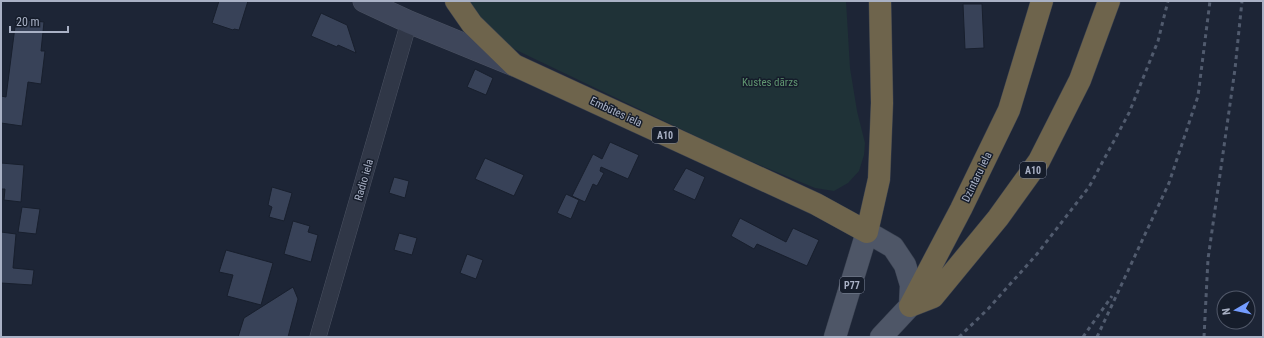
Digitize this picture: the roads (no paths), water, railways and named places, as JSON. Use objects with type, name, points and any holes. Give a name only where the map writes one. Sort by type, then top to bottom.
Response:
[{"type":"highway","name":"A10","points":[[456,1],[472,24],[514,65]]},
{"type":"highway","points":[[867,232],[879,179],[882,103],[880,1]]},
{"type":"highway","name":"Dzintaru iela","points":[[910,306],[961,209],[1009,110],[1042,1]]},
{"type":"highway","name":"A10","points":[[910,306],[933,297],[998,218],[1039,161],[1080,80],[1109,1]]},
{"type":"highway","name":"Embūtes iela","points":[[514,65],[816,204],[867,232]]},
{"type":"main road","name":"Embūtes iela","points":[[867,232],[893,248],[905,265],[911,285],[910,306]]},
{"type":"main road","name":"P77","points":[[835,337],[867,232]]},
{"type":"main road","name":"Dzintaru iela","points":[[881,337],[910,306]]},
{"type":"street","name":"Embūtes iela","points":[[364,1],[409,22],[514,65]]},
{"type":"street","name":"Radio iela","points":[[318,337],[409,22]]},
{"type":"railway","points":[[959,337],[988,309],[1037,254],[1089,187],[1129,113],[1158,41],[1168,1]]},
{"type":"railway","points":[[1097,337],[1169,183],[1198,96],[1210,1]]},
{"type":"railway","points":[[1204,337],[1208,259],[1235,69],[1242,1]]},
{"type":"railway","points":[[1083,337],[1112,296]]},
{"type":"park label","name":"Kustes dārzs","points":[[770,82]]}]
